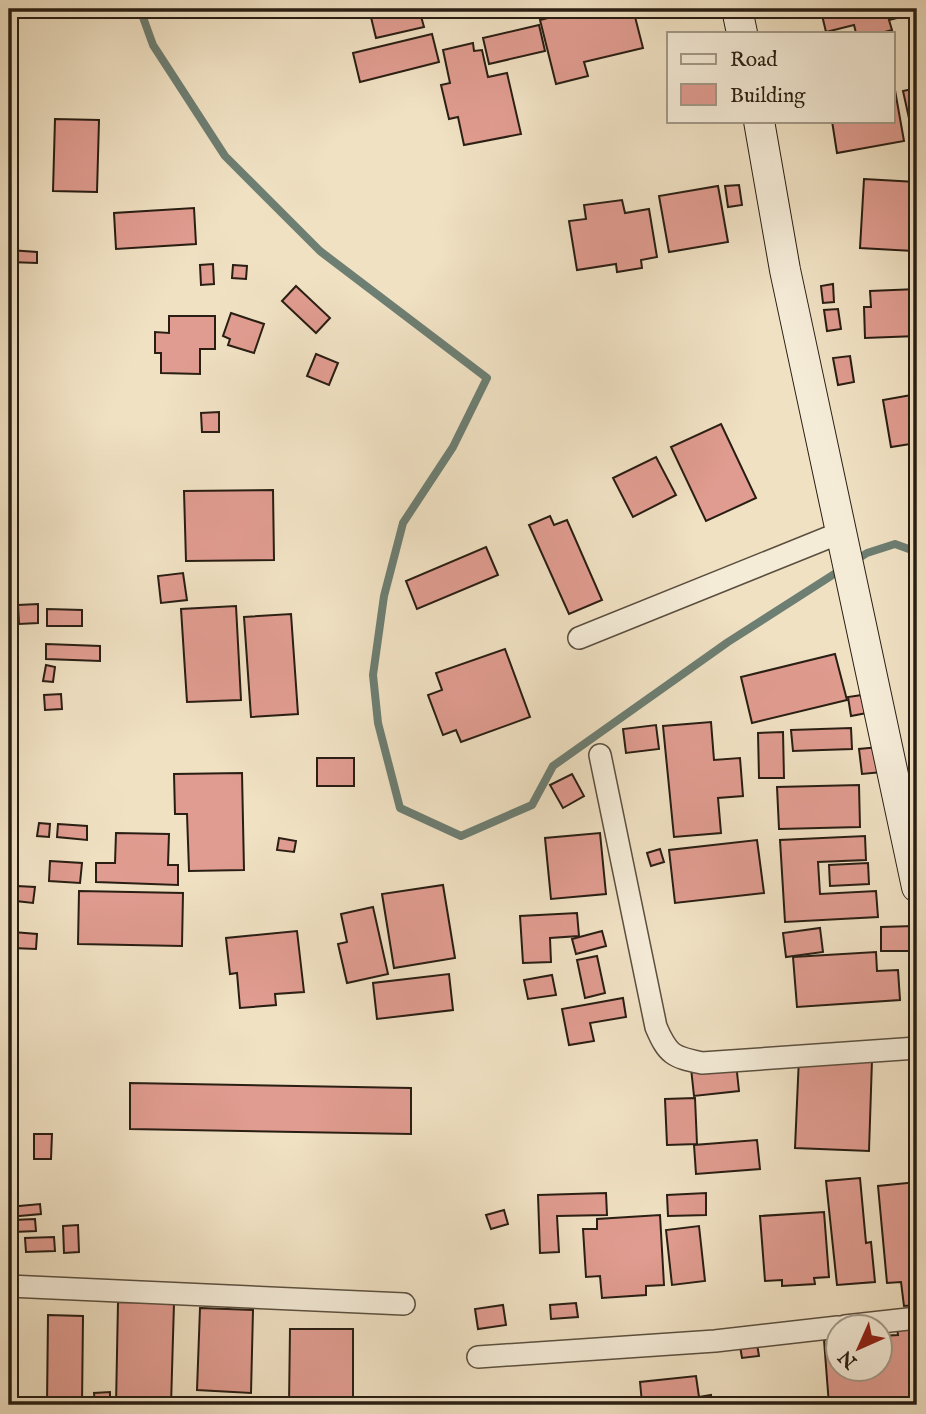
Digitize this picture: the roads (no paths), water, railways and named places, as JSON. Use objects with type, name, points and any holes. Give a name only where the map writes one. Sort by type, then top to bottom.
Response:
[{"type":"street","points":[[737,9],[742,32]]},
{"type":"street","points":[[760,122],[785,270],[917,887]]},
{"type":"street","points":[[579,638],[844,540]]},
{"type":"street","points":[[600,755],[656,1027],[666,1049],[684,1059],[702,1063],[917,1048]]},
{"type":"street","points":[[9,1286],[404,1304]]},
{"type":"street","points":[[894,1321],[917,1318]]},
{"type":"street","points":[[478,1357],[715,1341],[824,1329]]},
{"type":"waterway","points":[[140,9],[153,45],[225,156],[320,251],[487,378],[453,447],[403,523],[384,596],[373,675],[378,723],[400,808],[461,836],[532,805],[553,766],[728,642],[842,569]]},
{"type":"waterway","points":[[853,562],[867,553],[895,544],[917,552]]}]
